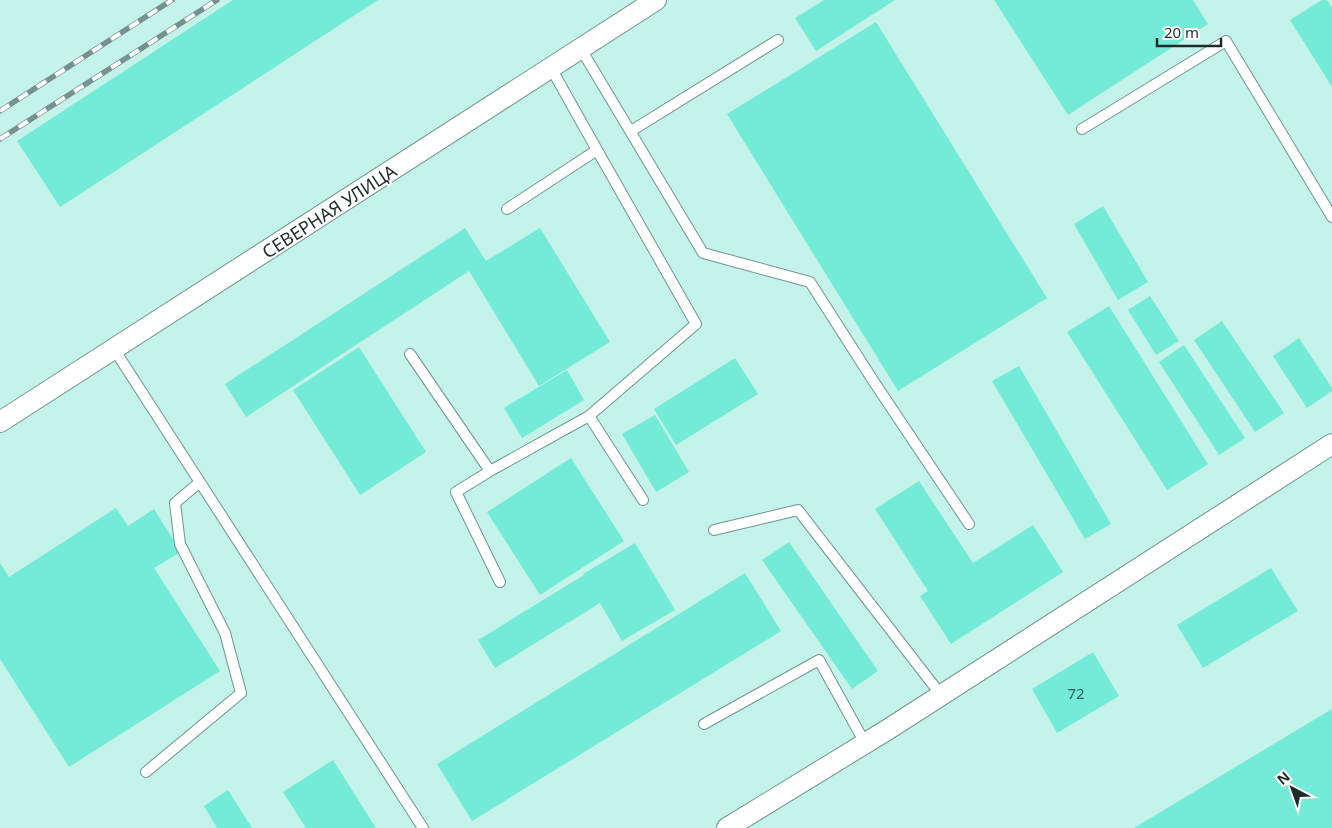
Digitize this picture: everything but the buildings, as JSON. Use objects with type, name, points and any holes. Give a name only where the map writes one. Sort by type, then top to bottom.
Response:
[{"type":"street","name":"СЕВЕРНАЯ УЛИЦА","points":[[0,422],[656,0]]},
{"type":"street","points":[[727,828],[941,695],[1332,444]]},
{"type":"lane","points":[[631,132],[778,40]]},
{"type":"lane","points":[[1082,129],[1226,41],[1332,218]]},
{"type":"lane","points":[[581,49],[703,254],[810,282],[874,382],[970,524]]},
{"type":"lane","points":[[500,582],[456,492],[589,416],[696,324],[551,68]]},
{"type":"lane","points":[[507,209],[598,150]]},
{"type":"lane","points":[[114,350],[423,828]]},
{"type":"lane","points":[[410,354],[490,471]]},
{"type":"lane","points":[[589,416],[643,500]]},
{"type":"lane","points":[[146,772],[241,693],[225,633],[180,544],[175,503],[200,482]]},
{"type":"lane","points":[[714,530],[798,510],[941,695]]},
{"type":"lane","points":[[704,724],[819,660],[865,743]]},
{"type":"shaded area","points":[[0,0],[1332,0],[1332,828],[0,828]]},
{"type":"railway","points":[[0,111],[172,0]]},
{"type":"railway","points":[[0,139],[217,0]]}]
